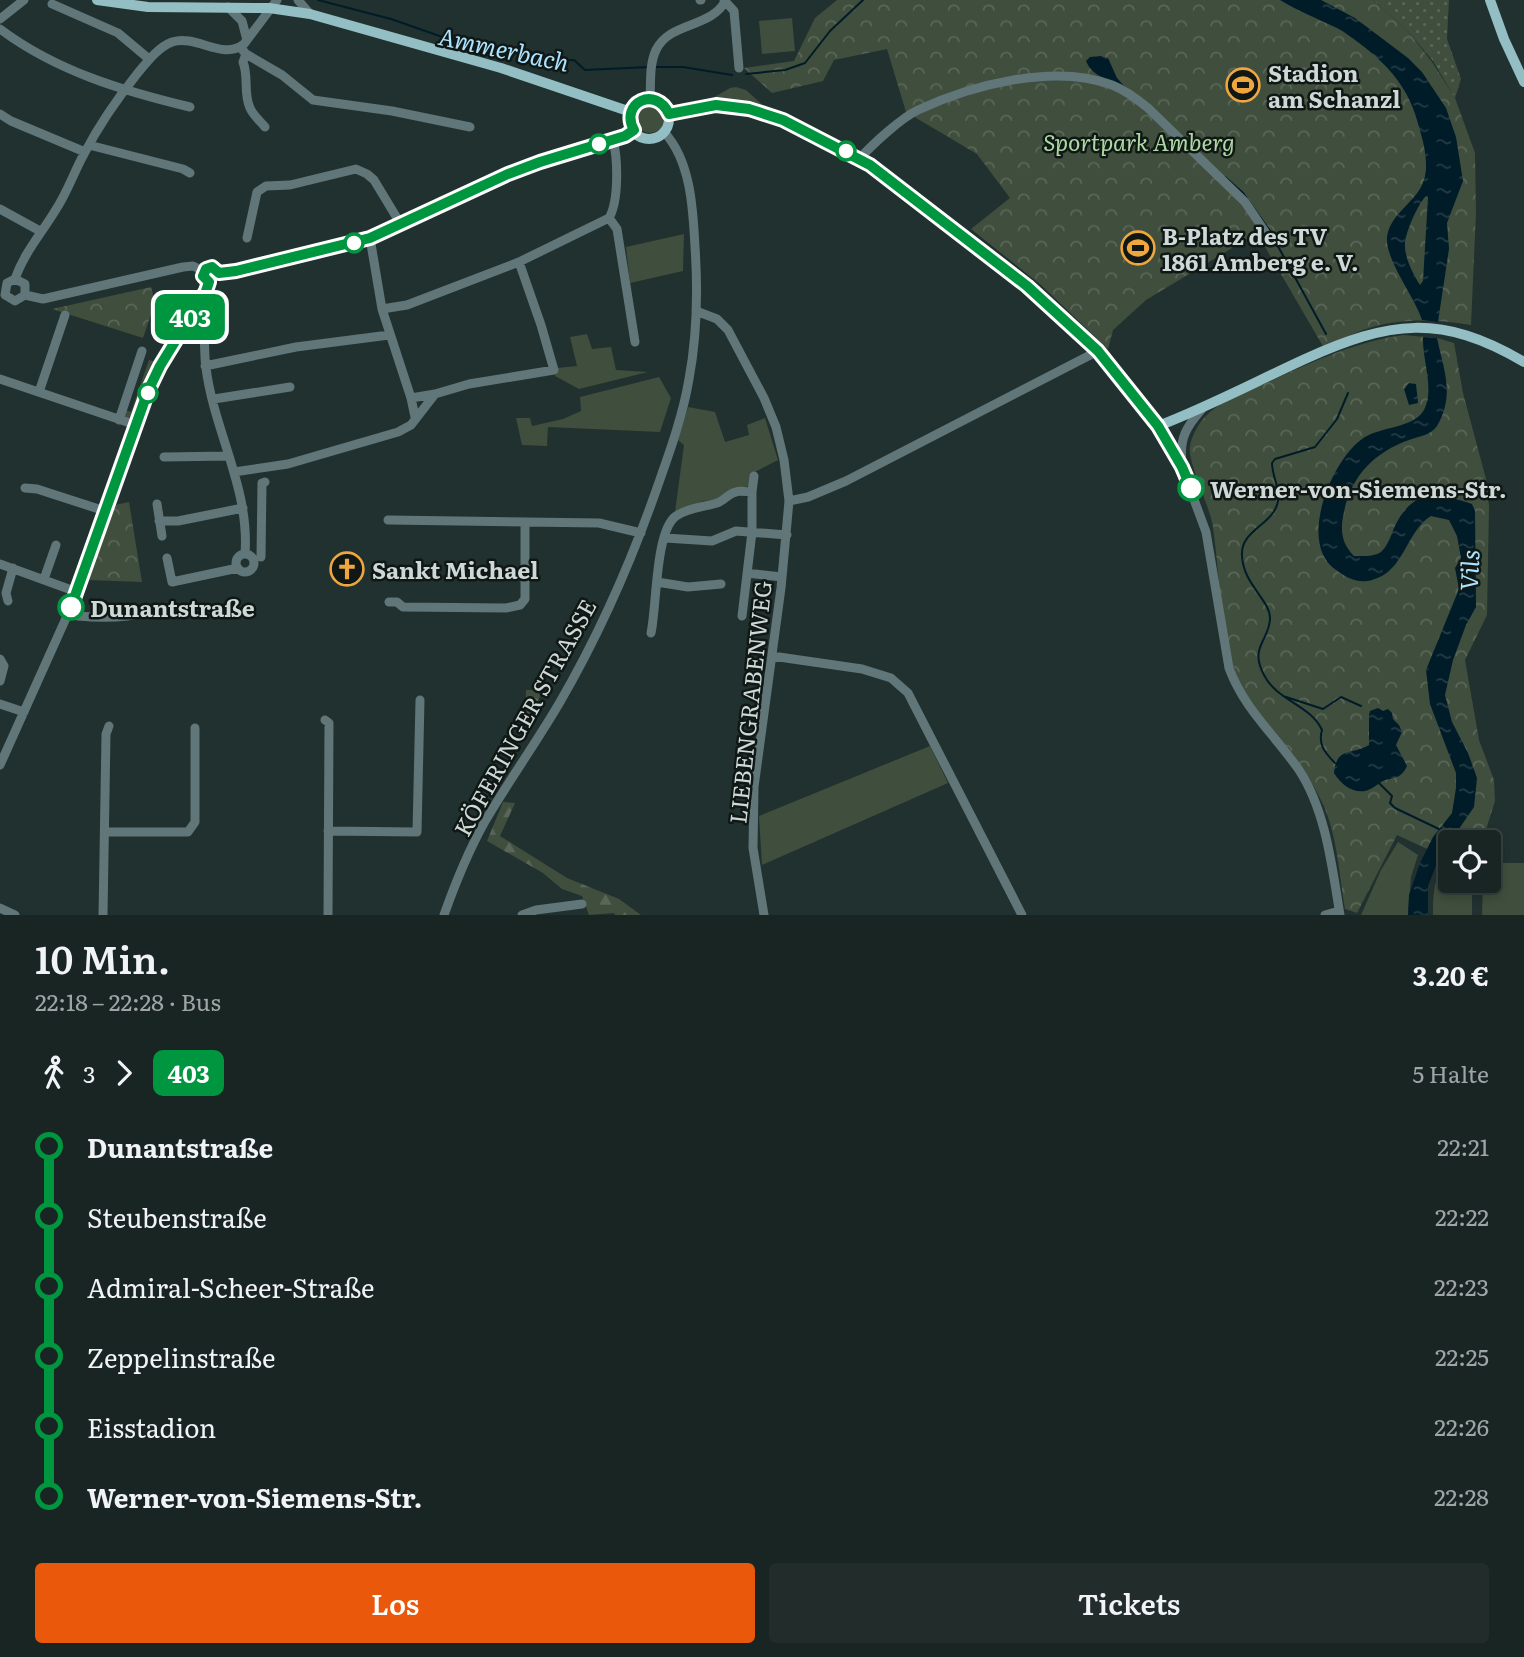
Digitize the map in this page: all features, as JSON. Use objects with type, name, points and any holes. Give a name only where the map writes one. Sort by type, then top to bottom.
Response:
[{"type":"main road","points":[[97,0],[148,7],[273,4],[501,68],[631,112]]},
{"type":"main road","points":[[1490,0],[1524,82]]},
{"type":"main road","points":[[650,99],[662,103],[669,114],[668,126],[664,132],[649,138],[638,134],[630,124],[631,112],[636,104],[650,99]]},
{"type":"main road","points":[[669,114],[716,105],[740,107],[783,120],[860,158],[1027,286],[1098,351],[1158,426],[1348,340],[1371,333],[1406,328],[1433,328],[1461,333],[1488,342],[1524,362]]},
{"type":"street","points":[[0,19],[24,0]]},
{"type":"street","points":[[298,0],[310,14]]},
{"type":"street","points":[[650,99],[653,58],[666,37],[716,13],[725,0],[734,11],[739,68]]},
{"type":"street","points":[[52,4],[118,33],[149,59]]},
{"type":"street","points":[[204,271],[193,266],[183,267],[43,299],[25,295],[15,301],[3,296],[7,283],[15,279],[21,261],[56,211],[87,148],[113,104],[149,59],[162,48],[180,41],[194,41],[229,51],[244,47],[273,4]]},
{"type":"street","points":[[228,7],[242,21],[243,62],[247,73],[250,108],[265,127]]},
{"type":"street","points":[[0,29],[25,48],[74,72],[124,90],[190,107]]},
{"type":"street","points":[[244,47],[313,100],[392,111],[470,127]]},
{"type":"street","points":[[860,158],[916,111],[965,92],[1009,80],[1040,77],[1097,80],[1135,97],[1148,108],[1245,202],[1270,239]]},
{"type":"street","points":[[0,114],[11,121],[87,148],[183,169],[190,173]]},
{"type":"street","points":[[219,273],[370,238],[540,162],[613,140],[634,130]]},
{"type":"street","name":"KÖFERINGER STRASSE","points":[[444,915],[484,823],[560,701],[606,615],[641,533],[673,441],[687,391],[694,344],[694,236],[687,181],[678,151],[664,132]]},
{"type":"street","points":[[382,309],[407,305],[519,262],[609,218],[614,207],[617,168],[613,140]]},
{"type":"street","points":[[247,238],[257,191],[266,186],[290,185],[356,169],[374,180],[400,223]]},
{"type":"street","points":[[0,209],[40,232]]},
{"type":"street","points":[[609,218],[617,229],[635,342]]},
{"type":"street","points":[[370,238],[382,309],[415,417]]},
{"type":"street","points":[[411,398],[469,384],[554,370],[519,262]]},
{"type":"street","points":[[204,271],[212,267],[219,273]]},
{"type":"street","points":[[204,271],[204,278],[209,282],[216,281],[219,273]]},
{"type":"street","points":[[15,279],[25,284],[25,295]]},
{"type":"street","points":[[0,765],[71,607],[160,366],[209,282]]},
{"type":"street","points":[[194,310],[201,321],[205,366],[243,508],[245,554]]},
{"type":"street","name":"LIEBENGRABENWEG","points":[[696,311],[717,319],[729,330],[764,398],[776,427],[784,460],[789,501],[782,578],[754,787],[753,848],[764,915]]},
{"type":"street","points":[[39,392],[65,315]]},
{"type":"street","points":[[205,366],[296,347],[389,335]]},
{"type":"street","points":[[119,420],[142,351]]},
{"type":"street","points":[[789,501],[808,497],[846,481],[1098,351]]},
{"type":"street","points":[[0,379],[136,425]]},
{"type":"street","points":[[214,399],[290,387]]},
{"type":"street","points":[[234,472],[288,464],[377,438],[411,425],[435,394]]},
{"type":"street","points":[[1182,467],[1181,446],[1184,433],[1207,404]]},
{"type":"street","points":[[1158,426],[1182,467],[1206,531],[1229,668],[1237,689],[1299,771],[1311,792],[1322,825],[1339,913],[1325,915]]},
{"type":"street","points":[[164,457],[229,456]]},
{"type":"street","name":"LIEBENGRABENWEG","points":[[742,616],[754,476]]},
{"type":"street","points":[[261,557],[262,483],[265,482]]},
{"type":"street","points":[[25,488],[37,489],[105,511]]},
{"type":"street","points":[[651,632],[659,549],[672,520],[677,515],[719,503],[735,492],[752,492]]},
{"type":"street","points":[[157,504],[162,536]]},
{"type":"street","points":[[159,521],[178,521],[243,508]]},
{"type":"street","points":[[388,520],[598,523],[641,533]]},
{"type":"street","points":[[389,602],[397,602],[403,607],[506,608],[520,605],[525,599],[525,522]]},
{"type":"street","points":[[665,538],[712,541],[736,531],[787,535]]},
{"type":"street","points":[[44,579],[56,545]]},
{"type":"street","points":[[167,558],[172,582],[237,568],[246,572],[253,566],[252,558],[245,554]]},
{"type":"street","points":[[237,568],[237,558],[245,554]]},
{"type":"street","points":[[0,564],[76,592]]},
{"type":"street","points":[[8,601],[6,593],[13,568]]},
{"type":"street","points":[[747,573],[782,578]]},
{"type":"street","points":[[657,582],[688,587],[720,584]]},
{"type":"street","points":[[71,607],[78,615],[86,617],[131,617],[145,612]]},
{"type":"street","points":[[772,656],[862,669],[891,678],[908,693],[1022,915]]},
{"type":"street","points":[[0,659],[4,666],[0,681]]},
{"type":"street","points":[[328,831],[417,832],[420,700]]},
{"type":"street","points":[[0,704],[24,712]]},
{"type":"street","points":[[325,720],[329,723],[328,915]]},
{"type":"street","points":[[103,915],[106,734],[109,726]]},
{"type":"street","points":[[105,832],[188,831],[193,827],[195,728]]},
{"type":"street","points":[[522,915],[536,911],[571,910],[582,904]]},
{"type":"street","points":[[0,908],[15,915]]},
{"type":"green space","name":"Sportpark Amberg","points":[[837,0],[1373,0],[1407,30],[1432,62],[1455,98],[1475,153],[1476,212],[1471,325],[1433,321],[1394,322],[1363,330],[1324,348],[1257,233],[1146,300],[1113,330],[1108,349],[1041,285],[971,229],[1010,198],[977,154],[906,112],[887,49],[834,60],[823,81],[772,93],[744,68],[794,61],[815,18]]},
{"type":"green space","points":[[1373,0],[1449,0],[1447,39],[1461,79],[1455,98],[1433,61],[1407,30]]},
{"type":"green space","points":[[792,18],[795,51],[762,54],[759,21]]},
{"type":"green space","points":[[736,87],[746,90],[768,110],[704,103]]},
{"type":"green space","points":[[650,103],[661,107],[665,118],[661,129],[650,133],[639,129],[635,118],[639,107]]},
{"type":"green space","points":[[684,234],[683,271],[630,283],[626,247]]},
{"type":"green space","points":[[151,287],[155,302],[143,338],[52,309]]},
{"type":"green space","points":[[587,334],[592,349],[611,347],[616,370],[648,372],[579,389],[555,376],[557,368],[577,366],[570,337]]},
{"type":"green space","points":[[1403,335],[1437,338],[1454,343],[1463,393],[1486,479],[1489,506],[1487,615],[1465,660],[1479,740],[1494,780],[1495,801],[1486,830],[1438,830],[1438,854],[1397,835],[1357,913],[1345,909],[1334,839],[1316,790],[1249,705],[1237,677],[1226,635],[1213,527],[1192,462],[1190,446],[1202,421],[1210,412],[1232,398],[1332,354]]},
{"type":"green space","points":[[149,360],[153,361],[134,413],[129,418],[124,417],[124,410],[131,412]]},
{"type":"green space","points":[[659,377],[671,398],[660,432],[548,427],[547,446],[522,445],[516,418],[530,418],[532,426],[563,419],[581,411],[580,397]]},
{"type":"green space","points":[[688,407],[715,412],[725,442],[749,435],[747,425],[765,418],[778,460],[751,474],[750,486],[734,489],[718,500],[703,501],[675,512],[684,445],[678,440]]},
{"type":"green space","points":[[129,502],[142,582],[89,580],[115,505]]},
{"type":"green space","points":[[526,690],[543,690],[528,723],[525,723]]},
{"type":"green space","points":[[930,746],[948,783],[762,865],[759,816]]},
{"type":"green space","points":[[503,802],[515,803],[500,836],[567,878],[619,899],[641,915],[589,915],[582,896],[562,889],[543,873],[487,841]]},
{"type":"green space","points":[[1398,842],[1418,855],[1411,877],[1408,915],[1361,915],[1381,870]]},
{"type":"green space","points":[[1501,863],[1524,863],[1524,915],[1482,915],[1483,893],[1501,893]]},
{"type":"green space","points":[[1438,875],[1438,893],[1472,893],[1472,915],[1433,915]]},
{"type":"water","points":[[1280,0],[1321,0],[1355,18],[1408,58],[1422,72],[1446,108],[1456,137],[1463,181],[1447,223],[1449,249],[1438,322],[1422,320],[1395,267],[1388,246],[1387,237],[1393,221],[1421,187],[1425,174],[1424,147],[1410,102],[1389,70],[1370,52],[1340,30]],"holes":[[[1426,196],[1423,281],[1420,285],[1407,260],[1405,243],[1416,211]]]},
{"type":"water","points":[[1090,57],[1108,58],[1117,78],[1125,87],[1103,78],[1093,71],[1086,61]]},
{"type":"water","name":"Vils","points":[[1423,337],[1437,338],[1445,372],[1446,404],[1437,426],[1431,432],[1385,451],[1366,467],[1352,487],[1342,524],[1344,541],[1354,556],[1368,556],[1383,550],[1401,515],[1417,500],[1447,497],[1472,504],[1475,511],[1476,607],[1453,660],[1445,695],[1452,722],[1477,778],[1474,807],[1458,830],[1439,830],[1452,813],[1456,773],[1430,704],[1426,670],[1459,589],[1455,568],[1461,558],[1457,536],[1449,520],[1431,516],[1423,522],[1388,572],[1363,581],[1352,579],[1336,570],[1325,558],[1319,542],[1323,503],[1339,465],[1350,450],[1369,435],[1412,421],[1424,410],[1428,384]]},
{"type":"water","points":[[1409,383],[1416,384],[1418,403],[1409,405],[1404,389]]},
{"type":"water","points":[[1378,708],[1383,711],[1388,709],[1399,725],[1402,732],[1396,745],[1407,766],[1403,773],[1371,789],[1355,790],[1345,786],[1337,778],[1334,773],[1335,765],[1341,755],[1369,745],[1369,715],[1370,711]]},
{"type":"water","points":[[1438,831],[1438,861],[1428,886],[1428,915],[1408,915],[1409,895]]},
{"type":"waterway","name":"Ammerbach","points":[[318,0],[391,19],[451,40],[489,48],[518,48],[536,54],[545,61],[574,60],[585,70],[649,67]]},
{"type":"waterway","name":"Ammerbach","points":[[746,74],[785,70],[805,63],[830,31],[863,0]]},
{"type":"waterway","name":"Ammerbach","points":[[655,67],[683,67],[732,75]]},
{"type":"waterway","points":[[1225,177],[1243,193],[1270,231]]},
{"type":"waterway","points":[[1274,239],[1326,334]]},
{"type":"waterway","points":[[1335,763],[1323,748],[1322,730],[1317,722],[1277,691],[1264,675],[1258,658],[1269,627],[1269,612],[1247,575],[1242,556],[1243,547],[1250,534],[1268,518],[1277,505],[1278,494],[1272,463],[1275,459],[1315,447],[1337,419],[1348,393]]},
{"type":"waterway","points":[[1283,696],[1323,709],[1341,697],[1361,706]]},
{"type":"waterway","points":[[1379,783],[1392,796],[1390,803],[1395,808],[1441,830]]},
{"type":"bus line","name":"403","points":[[71,607],[148,391],[160,366],[206,291],[209,282],[203,276],[206,269],[212,267],[219,273],[236,271],[370,238],[508,174],[625,136],[634,130],[630,124],[633,107],[645,99],[662,103],[669,114],[716,105],[749,109],[783,120],[870,165],[1027,286],[1098,351],[1158,426],[1191,488]]},
{"type":"place","name":"Stadion am Schanzl","points":[[1243,85]]},
{"type":"place","name":"B-Platz des TV 1861 Amberg e. V.","points":[[1138,248]]},
{"type":"place","name":"Werner-von-Siemens-Str.","points":[[1191,488]]},
{"type":"place","name":"Sankt Michael","points":[[347,569]]},
{"type":"place","name":"Dunantstraße","points":[[71,607]]}]
